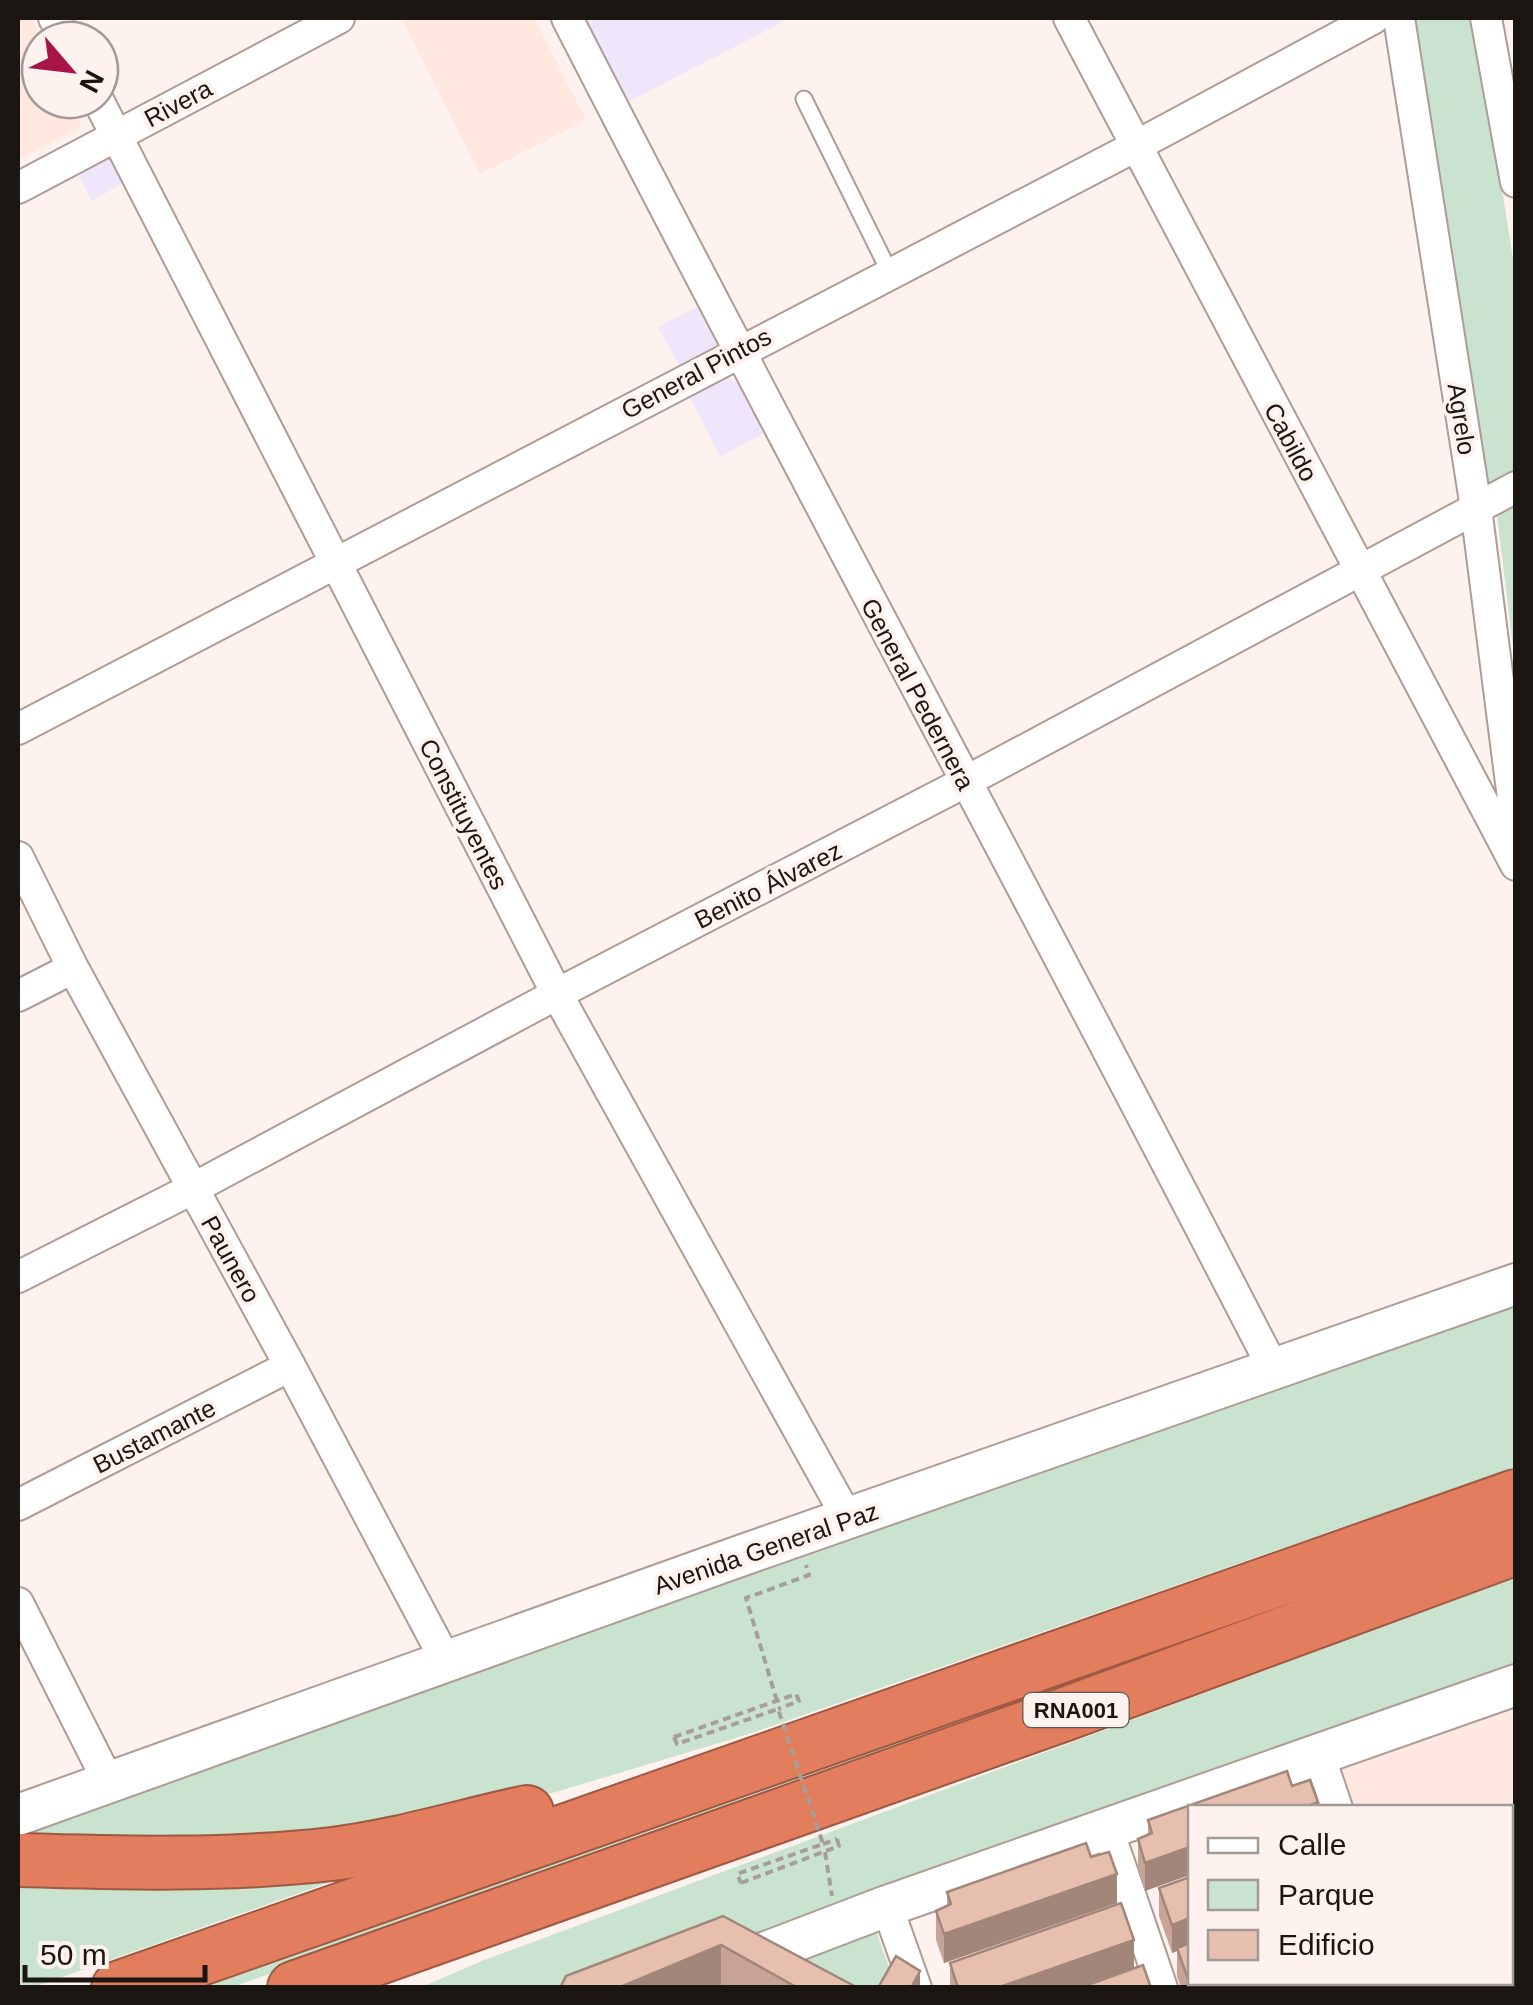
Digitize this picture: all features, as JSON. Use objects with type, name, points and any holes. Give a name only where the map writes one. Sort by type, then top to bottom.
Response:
[{"type":"highway","name":"RNA001","points":[[118,1988],[1516,1496]]},
{"type":"highway","name":"RNA001","points":[[294,1988],[1065,1714],[1516,1548]]},
{"type":"highway","points":[[18,1860],[200,1864],[335,1854],[725,1773]]},
{"type":"highway","points":[[381,1988],[635,1866]]},
{"type":"street","name":"Rivera","points":[[18,188],[338,18]]},
{"type":"street","name":"General Pedernera","points":[[567,18],[737,351],[1130,1090],[1273,1368]]},
{"type":"street","name":"Cabildo","points":[[1069,18],[1516,865]]},
{"type":"street","name":"General Pintos","points":[[18,730],[1374,18]]},
{"type":"street","name":"Agrelo","points":[[1400,18],[1476,508],[1516,822]]},
{"type":"street","points":[[1486,18],[1516,182]]},
{"type":"street","name":"Constituyentes","points":[[108,120],[557,994],[848,1520]]},
{"type":"street","name":"Benito Álvarez","points":[[18,1277],[965,782],[1516,487]]},
{"type":"street","name":"Paunero","points":[[18,857],[73,968],[446,1661]]},
{"type":"street","points":[[18,996],[73,968]]},
{"type":"street","name":"Avenida General Paz","points":[[18,1815],[1516,1284]]},
{"type":"street","name":"Bustamante","points":[[18,1506],[290,1366]]},
{"type":"street","points":[[18,1603],[109,1783]]},
{"type":"street","points":[[672,1988],[887,1906],[1516,1684]]},
{"type":"street","points":[[1319,1755],[1336,1805]]},
{"type":"street","points":[[1108,1827],[1162,1988]]},
{"type":"street","points":[[887,1906],[916,1988]]},
{"type":"lane","points":[[804,99],[890,272]]},
{"type":"path","points":[[777,1701],[746,1598],[810,1575],[798,1538]]},
{"type":"path","points":[[796,1694],[798,1701],[781,1708],[677,1744],[674,1736],[796,1694]]},
{"type":"path","points":[[781,1708],[823,1844]]},
{"type":"path","points":[[836,1839],[839,1846],[741,1882],[738,1874],[823,1844],[836,1839]]},
{"type":"path","points":[[825,1852],[836,1925]]},
{"type":"shaded area","points":[[18,18],[31,18],[20,20],[20,120],[81,120],[79,129],[18,160]]},
{"type":"shaded area","points":[[401,18],[534,18],[586,120],[480,174]]},
{"type":"shaded area","points":[[574,18],[781,18],[783,22],[620,106]]},
{"type":"shaded area","points":[[95,149],[112,157],[126,181],[92,201],[71,162]]},
{"type":"shaded area","points":[[702,304],[719,343],[680,367],[658,327]]},
{"type":"shaded area","points":[[723,375],[741,389],[764,433],[720,457],[687,392]]},
{"type":"shaded area","points":[[1515,1698],[1515,1987],[1405,1985],[1513,1985],[1513,1805],[1340,1805],[1331,1770]]},
{"type":"green space","points":[[1413,18],[1475,18],[1516,278],[1515,471],[1487,484]]},
{"type":"green space","points":[[1515,498],[1515,663],[1496,507]]},
{"type":"green space","points":[[1515,1302],[1515,1467],[752,1733],[556,1792],[384,1830],[18,1846],[18,1826]]},
{"type":"green space","points":[[1474,1533],[1000,1714],[233,1987],[185,1988]]},
{"type":"green space","points":[[1515,1578],[1515,1675],[635,1987],[419,1988],[482,1961]]},
{"type":"green space","points":[[395,1859],[34,1987],[18,1988],[18,1872]]},
{"type":"green space","points":[[875,1928],[896,1987],[724,1988]]},
{"type":"building","points":[[1287,1771],[1292,1786],[1310,1780],[1318,1802],[1310,1805],[1191,1805]]},
{"type":"building","points":[[1188,1806],[1188,1848],[1145,1863],[1138,1839],[1152,1833],[1148,1820]]},
{"type":"building","points":[[1086,1843],[1091,1857],[1109,1852],[1117,1874],[944,1934],[936,1911],[951,1904],[947,1892]]},
{"type":"building","points":[[1188,1878],[1188,1919],[1172,1925],[1159,1888]]},
{"type":"building","points":[[1121,1903],[1134,1940],[997,1988],[958,1988],[950,1963]]},
{"type":"building","points":[[723,1916],[858,1988],[798,1988],[721,1945],[618,1988],[560,1988],[566,1976]]},
{"type":"building","points":[[1188,1944],[1188,1979],[1177,1948]]},
{"type":"building","points":[[896,1956],[920,1971],[911,1988],[878,1988]]},
{"type":"building","points":[[1143,1965],[1151,1988],[1079,1988]]},
{"type":"building","points":[[1384,1985],[1385,1988],[1275,1988]]}]
